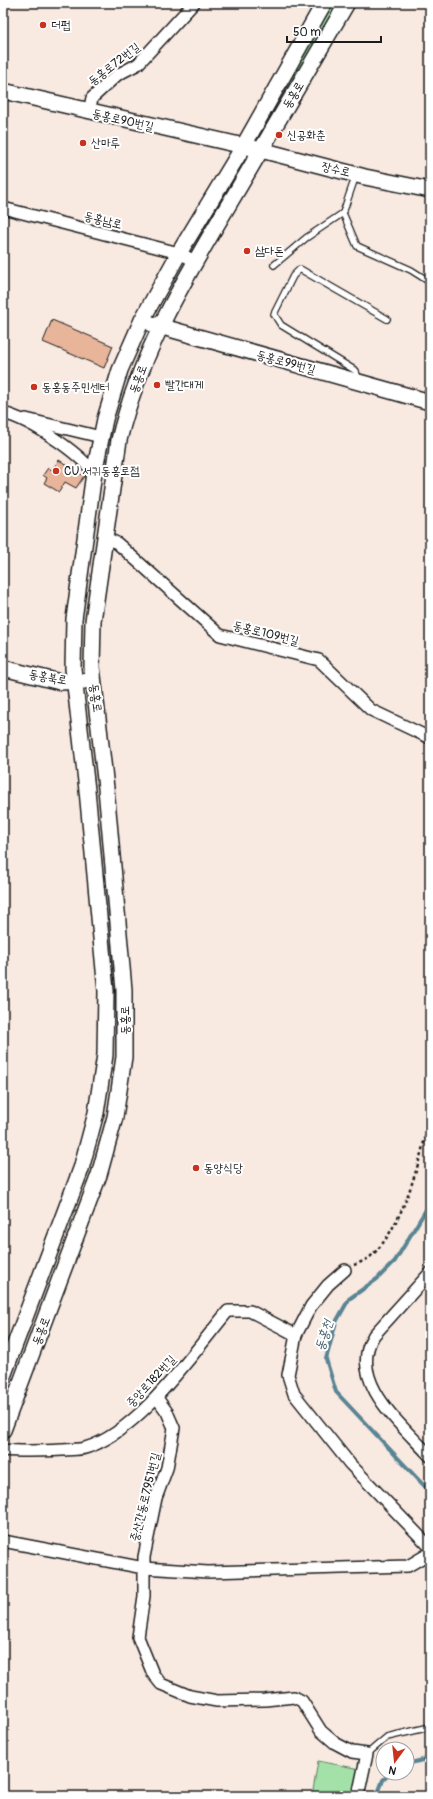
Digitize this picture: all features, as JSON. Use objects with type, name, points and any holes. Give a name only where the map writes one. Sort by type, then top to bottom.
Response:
[{"type":"main road","name":"동홍로","points":[[3,1376],[81,1169],[96,1113],[105,1055],[106,991],[87,790],[73,668],[74,619],[94,474],[109,402],[120,370],[142,320],[179,253],[243,146],[324,3]]},
{"type":"main road","name":"동홍로","points":[[3,1430],[99,1175],[115,1117],[124,1057],[124,990],[106,788],[92,667],[93,621],[119,440],[138,377],[150,348],[195,262],[347,3]]},
{"type":"main road","name":"동홍로90번길","points":[[3,91],[89,112],[243,146]]},
{"type":"main road","name":"장수로","points":[[243,146],[356,174],[430,190]]},
{"type":"main road","name":"동홍로99번길","points":[[142,320],[161,327],[430,402]]},
{"type":"main road","name":"동홍북로","points":[[3,668],[60,682],[93,680]]},
{"type":"street","name":"동홍로72번길","points":[[89,112],[92,98],[117,75],[138,64],[194,3]]},
{"type":"street","name":"동홍남로","points":[[3,208],[179,253],[195,262]]},
{"type":"street","points":[[8,414],[101,438]]},
{"type":"street","points":[[8,414],[53,438],[69,449],[94,474]]},
{"type":"street","name":"동홍로109번길","points":[[106,538],[117,543],[220,635],[319,660],[371,710],[430,738]]},
{"type":"street","points":[[345,1270],[328,1285],[311,1306],[296,1335],[288,1375],[294,1394],[350,1464],[430,1547]]},
{"type":"street","points":[[430,1272],[374,1335],[368,1345],[367,1368],[377,1397],[430,1456]]},
{"type":"street","name":"중앙로182번길","points":[[3,1450],[26,1453],[85,1448],[112,1435],[157,1398],[228,1311],[250,1310],[296,1335]]},
{"type":"street","name":"중산간동로7951번길","points":[[157,1398],[167,1412],[174,1428],[167,1468],[156,1498],[144,1557],[144,1596],[138,1637],[153,1674],[161,1684],[190,1696],[217,1701],[265,1700],[294,1697],[302,1700],[306,1710],[321,1731],[335,1743],[352,1752],[367,1754]]},
{"type":"street","points":[[3,1541],[144,1568],[208,1572],[408,1566],[430,1553]]},
{"type":"street","points":[[358,1796],[367,1754]]},
{"type":"lane","points":[[274,265],[306,238],[343,213],[356,174]]},
{"type":"lane","points":[[343,213],[357,246],[411,270],[430,282]]},
{"type":"lane","points":[[359,382],[356,370],[281,325],[274,314],[293,276],[300,269],[387,319]]},
{"type":"lane","points":[[367,1754],[387,1737],[430,1727]]},
{"type":"path","points":[[345,1270],[370,1257],[387,1236],[402,1212],[430,1118]]},
{"type":"green space","points":[[331,3],[338,5],[275,113],[270,110]]},
{"type":"green space","points":[[318,1761],[360,1769],[355,1796],[312,1796]]},
{"type":"building","points":[[52,320],[113,346],[104,368],[43,342]]},
{"type":"building","points":[[59,460],[84,476],[76,488],[65,482],[59,492],[44,483],[47,478],[43,475],[48,468],[52,470]]},
{"type":"waterway","name":"동홍천","points":[[430,1203],[395,1261],[377,1279],[349,1299],[336,1322],[326,1359],[336,1392],[430,1492]]},
{"type":"waterway","name":"동홍천","points":[[415,1762],[430,1758]]},
{"type":"waterway","name":"동홍천","points":[[377,1796],[383,1781]]},
{"type":"place","name":"더펍","points":[[43,25]]},
{"type":"place","name":"신공화춘","points":[[279,135]]},
{"type":"place","name":"산마루","points":[[83,143]]},
{"type":"place","name":"삼다돈","points":[[247,251]]},
{"type":"place","name":"빨간대게","points":[[157,385]]},
{"type":"place","name":"동홍동주민센터","points":[[34,387]]},
{"type":"place","name":"CU 서귀동홍로점","points":[[56,471]]},
{"type":"place","name":"동양식당","points":[[196,1168]]}]
